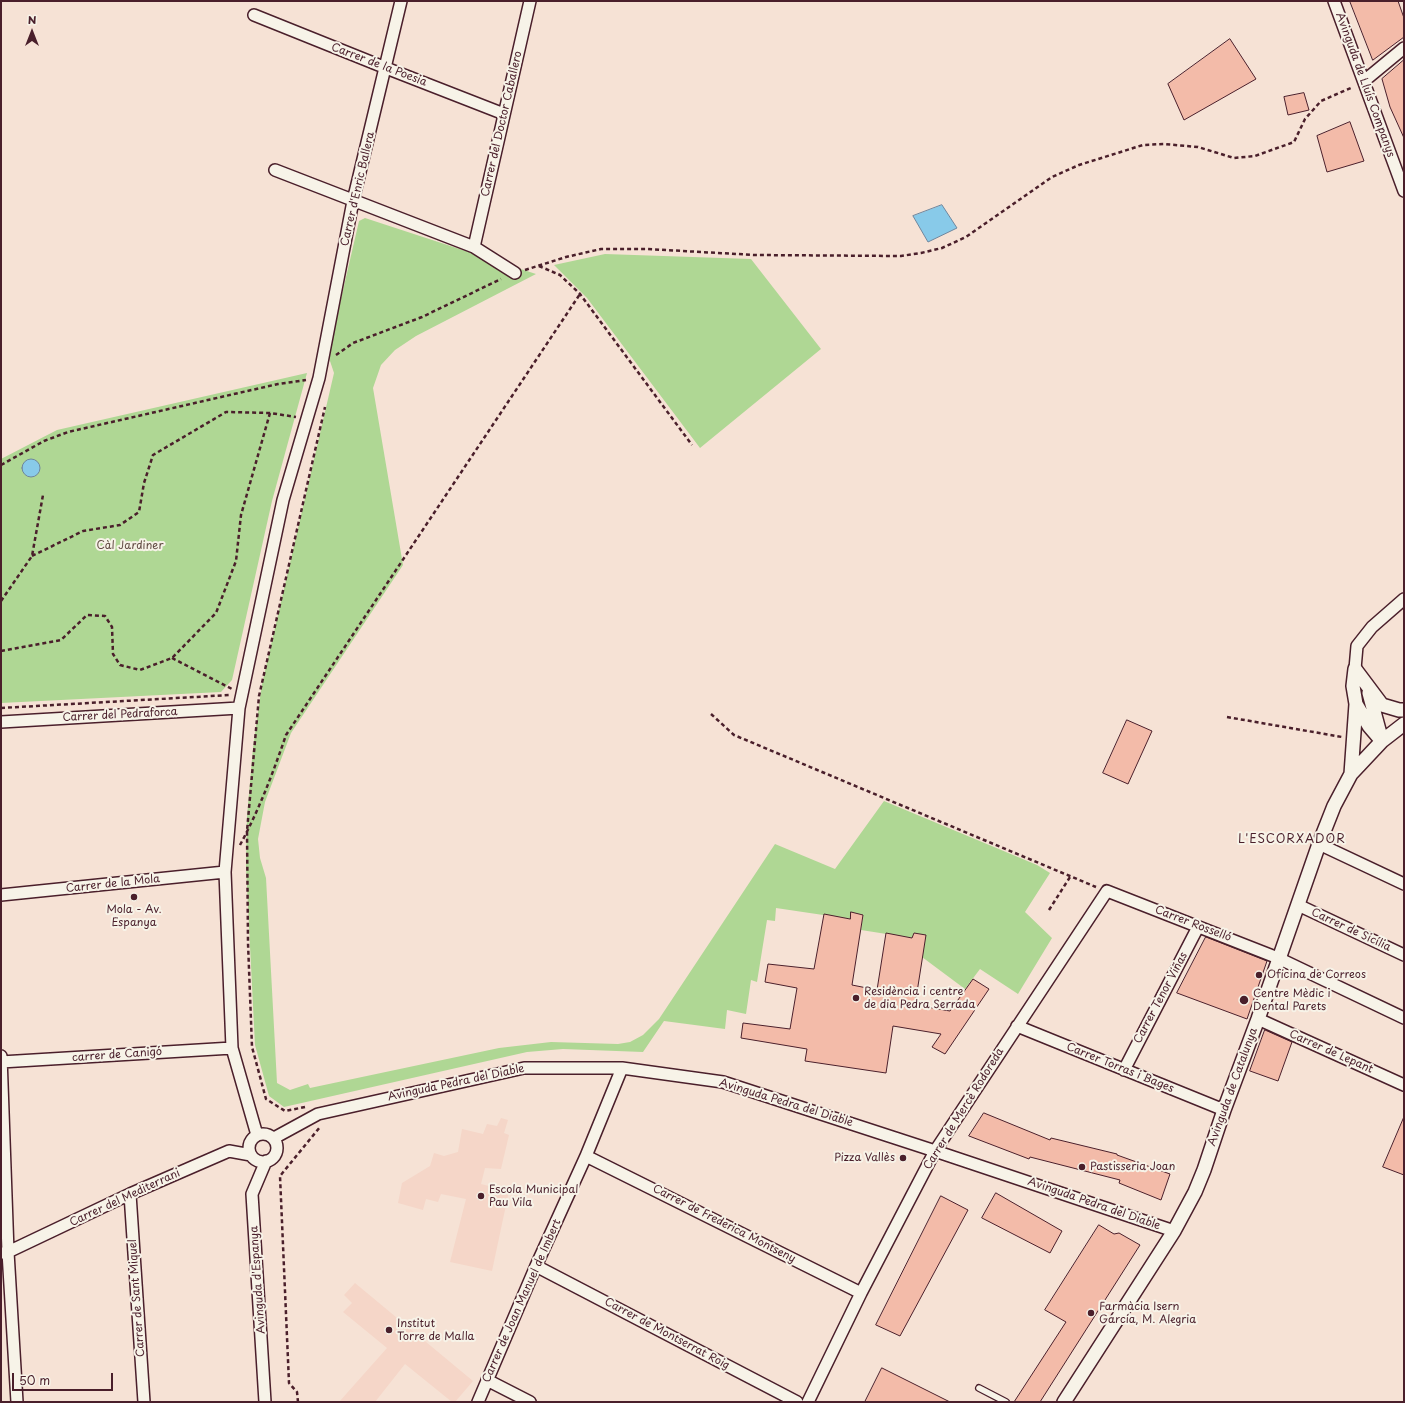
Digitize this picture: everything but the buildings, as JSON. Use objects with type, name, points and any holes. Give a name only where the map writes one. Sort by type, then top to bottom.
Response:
[{"type":"street","name":"Carrer d'Enric Ballera","points":[[258,1135],[232,1048],[224,872],[239,708],[283,500],[319,378],[354,200],[401,1]]},
{"type":"street","name":"Carrer del Doctor Caballero","points":[[474,247],[530,1]]},
{"type":"street","name":"Avinguda de Lluís Companys","points":[[1334,1],[1404,191]]},
{"type":"street","name":"Carrer de la Poesia","points":[[254,15],[504,114]]},
{"type":"street","points":[[1364,81],[1404,48]]},
{"type":"street","points":[[274,170],[474,247],[515,272]]},
{"type":"street","points":[[1351,774],[1356,704],[1353,686],[1357,646],[1372,627],[1404,599]]},
{"type":"street","points":[[1355,669],[1382,705],[1404,710]]},
{"type":"street","points":[[1366,684],[1377,719],[1382,742]]},
{"type":"street","points":[[1356,704],[1369,726],[1382,742]]},
{"type":"street","name":"Carrer del Pedraforca","points":[[1,722],[239,708]]},
{"type":"street","name":"Avinguda de Catalunya","points":[[1064,1402],[1174,1231],[1195,1192],[1258,1019],[1319,844],[1334,806],[1351,774],[1382,742],[1404,724]]},
{"type":"street","points":[[1319,844],[1404,884]]},
{"type":"street","name":"Carrer de la Mola","points":[[1,895],[224,872]]},
{"type":"street","name":"Carrer Rosselló","points":[[1108,891],[1278,958],[1404,1018]]},
{"type":"street","name":"Carrer de Mercè Rodoreda","points":[[808,1402],[861,1293],[935,1151],[1108,891]]},
{"type":"street","name":"Carrer de Sicília","points":[[1298,905],[1404,955]]},
{"type":"street","name":"Carrer Tenor Viñas","points":[[1124,1070],[1198,927]]},
{"type":"street","name":"Carrer de Lepant","points":[[1258,1019],[1404,1085]]},
{"type":"street","name":"Carrer Torras i Bages","points":[[1017,1026],[1224,1110]]},
{"type":"street","name":"carrer de Canigó","points":[[1,1062],[232,1048]]},
{"type":"street","points":[[1,1056],[4,1252],[17,1402]]},
{"type":"street","name":"Avinguda Pedra del Diable","points":[[274,1138],[318,1114],[524,1068],[622,1068],[723,1082],[1174,1231]]},
{"type":"street","name":"Carrer de Joan Manuel de Imbert","points":[[478,1402],[536,1266],[586,1156],[622,1068]]},
{"type":"street","points":[[267,1134],[274,1138],[277,1152],[274,1156],[266,1161],[256,1160],[251,1155],[249,1146],[253,1138],[258,1135],[267,1134]]},
{"type":"street","name":"Carrer del Mediterrani","points":[[4,1252],[130,1194],[229,1151],[251,1155]]},
{"type":"street","name":"Carrer de Frederica Montseny","points":[[586,1156],[861,1293]]},
{"type":"street","name":"Avinguda d'Espanya","points":[[265,1402],[252,1194],[266,1161]]},
{"type":"street","name":"Carrer de Sant Miquel","points":[[130,1194],[144,1402]]},
{"type":"street","name":"Carrer de Montserrat Roig","points":[[536,1266],[797,1402]]},
{"type":"street","points":[[488,1380],[530,1402]]},
{"type":"lane","points":[[978,1388],[1006,1402]]},
{"type":"path","points":[[334,357],[353,343],[422,317],[515,272],[539,266],[566,256],[601,249],[647,249],[763,255],[902,256],[942,248],[966,237],[1052,177],[1079,165],[1143,145],[1164,144],[1198,147],[1234,158],[1255,156],[1294,142],[1305,119],[1321,101],[1355,87],[1364,81]]},
{"type":"path","points":[[539,266],[560,275],[580,294],[692,445]]},
{"type":"path","points":[[240,845],[248,832],[271,777],[286,735],[580,294]]},
{"type":"path","points":[[1,465],[44,441],[68,432],[278,384],[319,378]]},
{"type":"path","points":[[298,1402],[297,1392],[289,1383],[280,1176],[320,1127],[317,1104],[285,1111],[266,1099],[252,1047],[248,943],[248,832],[259,696],[326,403]]},
{"type":"path","points":[[32,556],[83,531],[120,525],[139,512],[144,483],[153,455],[226,412],[270,413],[306,419]]},
{"type":"path","points":[[1,651],[61,640],[87,616],[104,616],[112,627],[113,654],[120,665],[140,670],[172,658],[216,613],[236,561],[241,515],[270,413]]},
{"type":"path","points":[[1,601],[32,556],[42,495]]},
{"type":"path","points":[[172,658],[242,694]]},
{"type":"path","points":[[1,708],[242,694]]},
{"type":"path","points":[[711,714],[734,735],[1070,877],[1108,891]]},
{"type":"path","points":[[1227,717],[1354,739]]},
{"type":"path","points":[[1049,910],[1070,877]]},
{"type":"shaded area","name":"Escola Municipal Pau Vila","points":[[501,1118],[508,1120],[504,1133],[509,1135],[501,1169],[485,1168],[481,1184],[509,1191],[492,1271],[450,1262],[466,1199],[441,1194],[438,1202],[426,1199],[423,1210],[398,1203],[402,1183],[430,1166],[434,1153],[444,1156],[458,1152],[462,1129],[483,1134],[487,1124],[497,1126]]},
{"type":"shaded area","name":"Institut Torre de Malla","points":[[355,1283],[473,1381],[455,1402],[452,1402],[405,1364],[375,1402],[339,1402],[387,1348],[343,1312],[352,1303],[344,1295]]},
{"type":"green space","points":[[365,218],[536,274],[416,336],[395,350],[381,365],[373,388],[403,565],[291,733],[265,802],[258,839],[260,858],[266,878],[277,1083],[290,1090],[308,1084],[310,1088],[499,1048],[551,1042],[618,1044],[630,1042],[643,1035],[659,1019],[775,844],[835,869],[884,801],[1037,865],[1050,873],[1025,912],[1052,938],[1018,994],[980,969],[965,989],[922,957],[925,935],[914,933],[912,938],[861,930],[863,915],[852,913],[850,919],[776,908],[775,921],[767,920],[757,982],[751,980],[746,1014],[727,1010],[725,1029],[664,1021],[643,1052],[563,1049],[527,1052],[284,1107],[269,1096],[255,1045],[246,867],[247,816],[253,748],[262,684],[334,373],[328,355],[359,221]]},
{"type":"green space","points":[[605,254],[751,259],[821,349],[700,448],[587,298],[554,265]]},
{"type":"green space","name":"Càl Jardiner","points":[[307,373],[272,501],[232,680],[221,692],[1,703],[1,459],[57,430]]},
{"type":"water","points":[[942,205],[957,228],[928,242],[913,216]]},
{"type":"water","points":[[31,459],[37,462],[40,468],[37,474],[31,477],[25,474],[22,468],[25,462]]},
{"type":"place","name":"Mola - Av. Espanya","points":[[134,897]]},
{"type":"place","name":"Oficina de Correos","points":[[1259,975]]},
{"type":"place","name":"Residència i centre de dia Pedra Serrada","points":[[856,998]]},
{"type":"place","name":"Centre Mèdic i Dental Parets","points":[[1244,1000]]},
{"type":"place","name":"Pizza Vallès","points":[[903,1158]]},
{"type":"place","name":"Pastisseria Joan","points":[[1082,1167]]},
{"type":"place","name":"Escola Municipal Pau Vila","points":[[481,1196]]},
{"type":"place","name":"Farmàcia Isern García, M. Alegria","points":[[1091,1313]]},
{"type":"place","name":"Institut Torre de Malla","points":[[389,1330]]},
{"type":"district","name":"L'ESCORXADOR","points":[[1292,840]]}]
